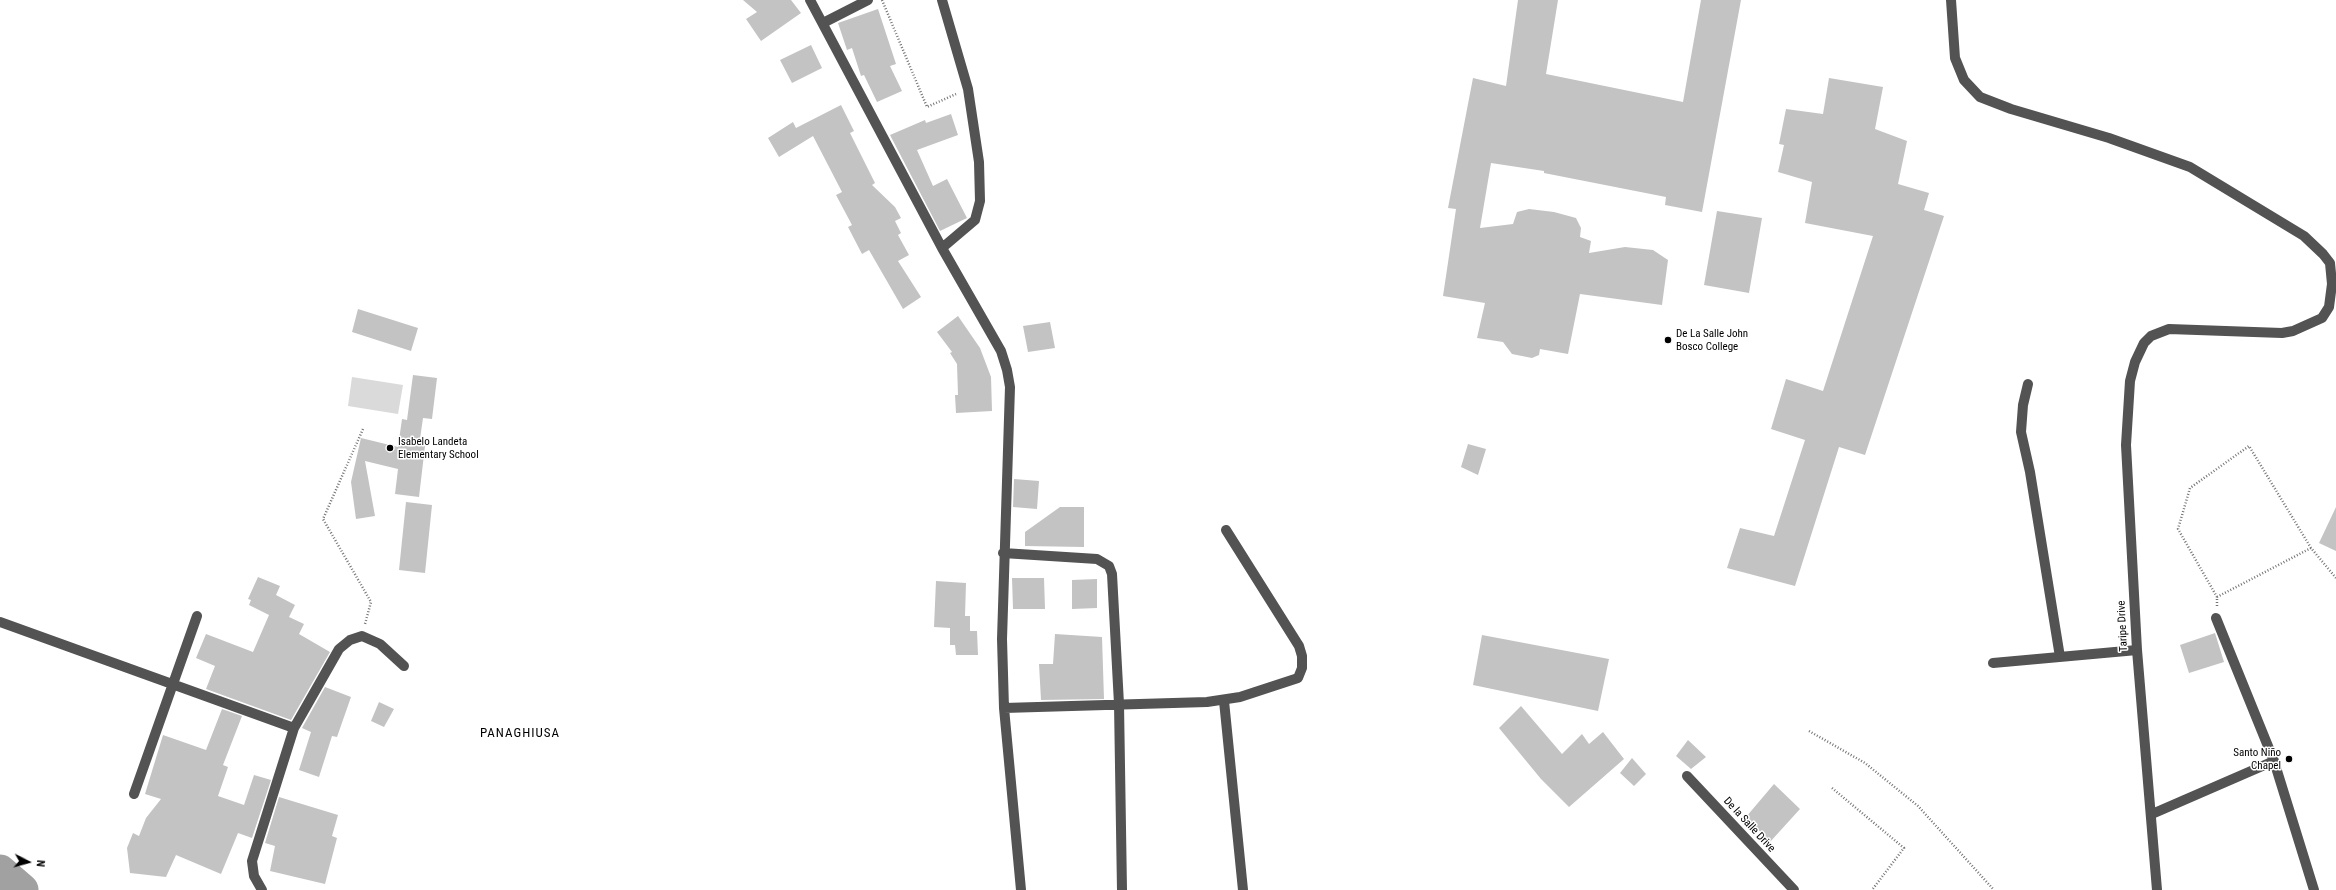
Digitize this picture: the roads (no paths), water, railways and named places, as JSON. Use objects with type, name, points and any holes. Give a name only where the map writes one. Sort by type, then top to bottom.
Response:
[{"type":"street","points":[[810,0],[942,248],[1001,351],[1007,370],[1010,387],[1003,553],[1002,623],[1004,708],[1021,890]]},
{"type":"street","points":[[823,23],[868,0]]},
{"type":"street","points":[[942,0],[968,89],[978,162],[979,211],[975,220],[942,248]]},
{"type":"street","name":"Taripe Drive","points":[[1952,0],[1955,58],[1964,80],[1980,97],[2012,109],[2109,138],[2190,167],[2304,236],[2324,254],[2330,262],[2332,284],[2328,307],[2322,318],[2293,331],[2282,333],[2170,329],[2151,336],[2144,343],[2135,362],[2127,408],[2126,445],[2137,650],[2152,814],[2157,890]]},
{"type":"street","points":[[2028,384],[2023,405],[2021,432],[2030,472],[2060,657]]},
{"type":"street","points":[[1004,708],[1224,700],[1298,678],[1302,662],[1299,646],[1226,530]]},
{"type":"street","points":[[1003,553],[1097,559],[1109,566],[1112,574],[1119,704],[1122,890]]},
{"type":"street","points":[[134,794],[197,616]]},
{"type":"street","points":[[2216,618],[2274,761],[2314,890]]},
{"type":"street","points":[[0,622],[173,683],[294,728]]},
{"type":"street","points":[[262,890],[254,876],[252,861],[294,728],[339,649],[350,640],[362,636],[380,644],[404,666]]},
{"type":"street","points":[[1992,663],[2137,650]]},
{"type":"street","points":[[1224,700],[1243,890]]},
{"type":"street","points":[[2152,814],[2274,761]]},
{"type":"street","name":"De la Salle Drive","points":[[1687,776],[1794,890]]},
{"type":"waterway","points":[[0,871],[22,890]]},
{"type":"place","name":"De La Salle John Bosco College","points":[[1668,340]]},
{"type":"place","name":"Isabelo Landeta Elementary School","points":[[390,448]]},
{"type":"place","name":"Santo Niño Chapel","points":[[2289,759]]},
{"type":"district","name":"PANAGHIUSA","points":[[520,734]]}]
